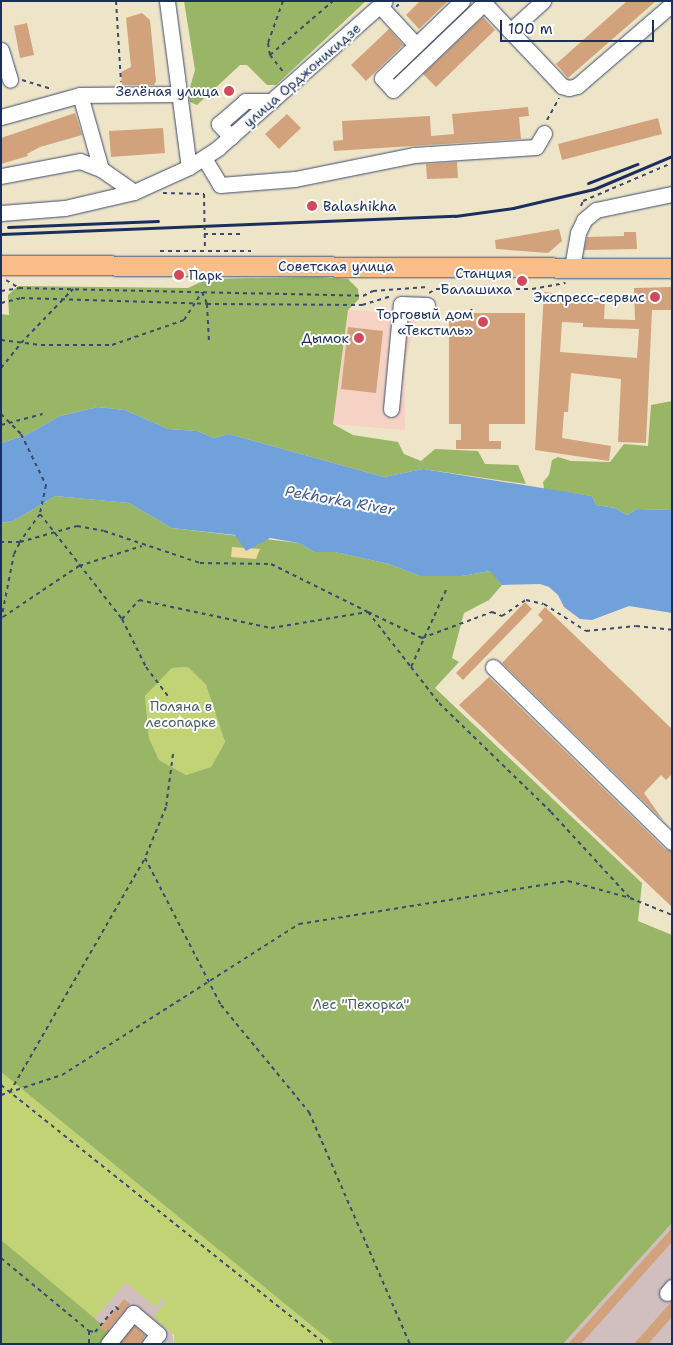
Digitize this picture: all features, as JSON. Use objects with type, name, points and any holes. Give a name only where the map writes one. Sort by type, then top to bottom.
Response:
[{"type":"main road","name":"Советская улица","points":[[1,265],[572,275],[672,268]]},
{"type":"street","points":[[167,1],[189,166]]},
{"type":"street","points":[[462,1],[382,78],[393,90],[484,2],[562,86],[577,86],[672,4]]},
{"type":"street","points":[[510,31],[543,1]]},
{"type":"street","points":[[383,4],[416,45]]},
{"type":"street","name":"улица Орджоникидзе","points":[[204,158],[231,137],[383,4]]},
{"type":"street","points":[[1,50],[10,80]]},
{"type":"street","points":[[1,117],[72,97],[179,94]]},
{"type":"street","points":[[72,97],[101,169]]},
{"type":"street","points":[[1,212],[65,208],[134,192],[204,158],[220,185],[249,183],[295,179],[414,155],[536,147],[544,133]]},
{"type":"street","points":[[1,176],[80,161],[101,169],[134,192]]},
{"type":"street","points":[[572,275],[578,233],[584,220],[596,210],[672,194]]},
{"type":"street","points":[[391,409],[401,304],[427,299]]},
{"type":"street","points":[[493,667],[672,842]]},
{"type":"street","points":[[108,1344],[133,1313],[158,1334],[150,1344]]},
{"type":"path","points":[[116,1],[122,95]]},
{"type":"path","points":[[283,1],[268,43],[270,54],[291,83]]},
{"type":"path","points":[[270,54],[333,1]]},
{"type":"path","points":[[10,80],[50,88],[72,97]]},
{"type":"path","points":[[544,133],[562,86]]},
{"type":"path","points":[[580,208],[583,201],[672,163]]},
{"type":"path","points":[[164,196],[204,194],[204,249]]},
{"type":"path","points":[[204,234],[243,234]]},
{"type":"path","points":[[160,249],[251,249]]},
{"type":"path","points":[[427,299],[436,289],[514,289],[572,275]]},
{"type":"path","points":[[1,280],[19,288]]},
{"type":"path","points":[[514,281],[514,289]]},
{"type":"path","points":[[1,291],[19,288],[363,296],[373,291],[427,286]]},
{"type":"path","points":[[1,368],[60,299],[73,289]]},
{"type":"path","points":[[1,340],[21,343],[112,345],[184,320],[202,292]]},
{"type":"path","points":[[202,292],[207,304],[209,341]]},
{"type":"path","points":[[1,303],[20,298],[194,304],[362,304],[398,296]]},
{"type":"path","points":[[471,313],[472,305]]},
{"type":"path","points":[[1,414],[21,434],[46,486],[40,514],[20,542],[14,554],[1,619]]},
{"type":"path","points":[[1,425],[43,414]]},
{"type":"path","points":[[40,514],[52,532],[122,619],[146,667],[170,698]]},
{"type":"path","points":[[1,542],[20,542],[77,526],[104,531],[142,546],[200,564],[271,564],[422,638],[492,612],[502,616],[526,600],[544,604],[586,630],[636,626],[672,630]]},
{"type":"path","points":[[1,619],[79,566],[142,546]]},
{"type":"path","points":[[411,667],[422,638],[446,590]]},
{"type":"path","points":[[122,619],[139,600],[271,628],[368,612]]},
{"type":"path","points":[[368,612],[439,703],[551,812],[630,898]]},
{"type":"path","points":[[10,1092],[145,858],[166,807],[173,754]]},
{"type":"path","points":[[145,858],[221,1005],[308,1112],[410,1344]]},
{"type":"path","points":[[1,1094],[62,1075],[299,924],[568,882],[630,898],[672,915]]},
{"type":"path","points":[[1,1085],[325,1344]]},
{"type":"path","points":[[1,1258],[89,1331],[95,1332],[116,1308],[129,1318]]},
{"type":"path","points":[[89,1331],[89,1344]]},
{"type":"shaded area","points":[[348,310],[417,314],[405,366],[405,430],[333,424]]},
{"type":"shaded area","points":[[672,1223],[672,1344],[563,1344]]},
{"type":"shaded area","points":[[126,1277],[167,1300],[174,1344],[125,1344],[93,1317]]},
{"type":"green space","points":[[184,1],[366,1],[276,85],[267,85],[247,65],[240,65],[197,105],[190,102],[188,94],[195,70]]},
{"type":"green space","points":[[318,277],[348,279],[358,289],[359,299],[348,310],[333,424],[353,435],[398,442],[404,454],[421,461],[435,449],[478,451],[485,464],[518,465],[526,484],[423,469],[384,477],[229,434],[214,438],[197,431],[168,429],[125,410],[98,407],[60,416],[26,435],[1,443],[1,314],[9,315],[8,295],[18,286],[188,288],[207,279]]},
{"type":"green space","points":[[672,401],[672,510],[637,509],[627,515],[615,508],[596,505],[592,496],[544,489],[543,482],[549,475],[552,460],[558,457],[571,461],[610,462],[624,444],[648,446],[651,405]]},
{"type":"green space","name":"Лес \"Пехорка\"","points":[[55,496],[129,503],[172,528],[299,543],[314,552],[335,552],[389,564],[420,576],[462,576],[491,571],[502,585],[489,600],[464,613],[452,658],[459,662],[435,688],[642,883],[638,921],[672,935],[672,1223],[563,1344],[334,1344],[1,1072],[1,523],[13,521]],"holes":[[[188,667],[206,685],[225,742],[211,767],[186,775],[159,760],[149,738],[145,696],[172,668]]]},
{"type":"green space","name":"Поляна в лесопарке","points":[[188,667],[206,685],[225,742],[211,767],[186,775],[159,760],[149,738],[145,696],[172,668]]},
{"type":"green space","points":[[1,1072],[334,1344],[174,1344],[174,1335],[153,1317],[167,1300],[163,1298],[155,1307],[126,1282],[90,1324],[1,1250]]},
{"type":"green space","points":[[1,1240],[93,1317],[125,1344],[1,1344]]},
{"type":"sand","points":[[232,547],[260,549],[256,559],[231,557]]},
{"type":"water","name":"Pekhorka River","points":[[98,407],[125,410],[168,429],[197,431],[214,438],[229,434],[384,477],[423,469],[592,496],[596,505],[615,508],[627,515],[637,509],[672,510],[672,613],[629,606],[592,620],[580,619],[564,607],[558,595],[549,587],[540,584],[502,585],[490,571],[462,576],[420,576],[389,564],[335,552],[314,552],[299,543],[270,538],[246,551],[235,535],[172,528],[129,503],[55,496],[13,521],[1,523],[1,443],[26,435],[60,416]]},
{"type":"building","points":[[420,1],[448,1],[419,29],[406,15]]},
{"type":"building","points":[[627,1],[656,1],[568,78],[556,64]]},
{"type":"building","points":[[142,13],[150,20],[156,81],[154,85],[122,85],[121,72],[131,67],[126,18]]},
{"type":"building","points":[[483,17],[495,30],[436,87],[423,74]]},
{"type":"building","points":[[27,23],[34,55],[20,58],[14,26]]},
{"type":"building","points":[[389,29],[403,45],[366,81],[351,65]]},
{"type":"building","points":[[528,107],[529,116],[519,117],[521,139],[334,151],[333,141],[343,140],[342,121],[430,116],[431,136],[454,134],[452,114]]},
{"type":"building","points":[[75,113],[82,135],[40,147],[27,154],[28,156],[1,164],[1,138]]},
{"type":"building","points":[[287,114],[301,128],[279,149],[265,134]]},
{"type":"building","points":[[658,118],[662,134],[562,160],[558,144]]},
{"type":"building","points":[[163,128],[165,153],[111,157],[109,131]]},
{"type":"building","points":[[457,162],[458,178],[427,179],[426,164]]},
{"type":"building","points":[[559,229],[562,241],[548,253],[496,249],[495,240]]},
{"type":"building","points":[[624,232],[636,232],[637,249],[584,250],[587,237],[624,236]]},
{"type":"building","points":[[672,287],[672,310],[652,310],[646,443],[618,442],[621,379],[571,373],[568,412],[564,412],[562,438],[611,446],[609,461],[535,450],[544,292],[605,299],[604,319],[635,320],[634,288]],"holes":[[[562,322],[583,323],[583,327],[639,329],[637,358],[560,352]]]},
{"type":"building","points":[[449,313],[525,313],[525,424],[489,424],[489,441],[501,441],[501,449],[456,449],[456,440],[461,440],[461,424],[449,424]]},
{"type":"building","points":[[348,327],[383,331],[376,393],[341,389]]},
{"type":"building","points":[[525,602],[532,609],[463,680],[456,673]]},
{"type":"building","points":[[545,607],[672,729],[672,774],[666,780],[661,775],[644,793],[663,820],[502,663],[543,620],[538,615]]},
{"type":"building","points":[[489,677],[665,849],[672,851],[672,907],[459,705]]},
{"type":"building","points":[[672,1228],[672,1242],[581,1344],[568,1344]]},
{"type":"building","points":[[124,1299],[130,1304],[106,1332],[100,1328]]},
{"type":"building","points":[[672,1301],[672,1317],[648,1344],[634,1344]]},
{"type":"building","points":[[134,1326],[145,1335],[141,1344],[120,1344]]},
{"type":"railway","points":[[1,234],[455,216],[513,208],[594,189],[672,156]]},
{"type":"railway","points":[[588,183],[637,164]]},
{"type":"railway","points":[[8,227],[158,221]]},
{"type":"place","name":"Зелёная улица","points":[[229,91]]},
{"type":"place","name":"Balashikha","points":[[312,206]]},
{"type":"place","name":"Парк","points":[[179,275]]},
{"type":"place","name":"Станция Балашиха","points":[[522,281]]},
{"type":"place","name":"Экспресс-сервис","points":[[655,297]]},
{"type":"place","name":"Торговый дом «Текстиль»","points":[[483,322]]},
{"type":"place","name":"Дымок","points":[[359,338]]}]
